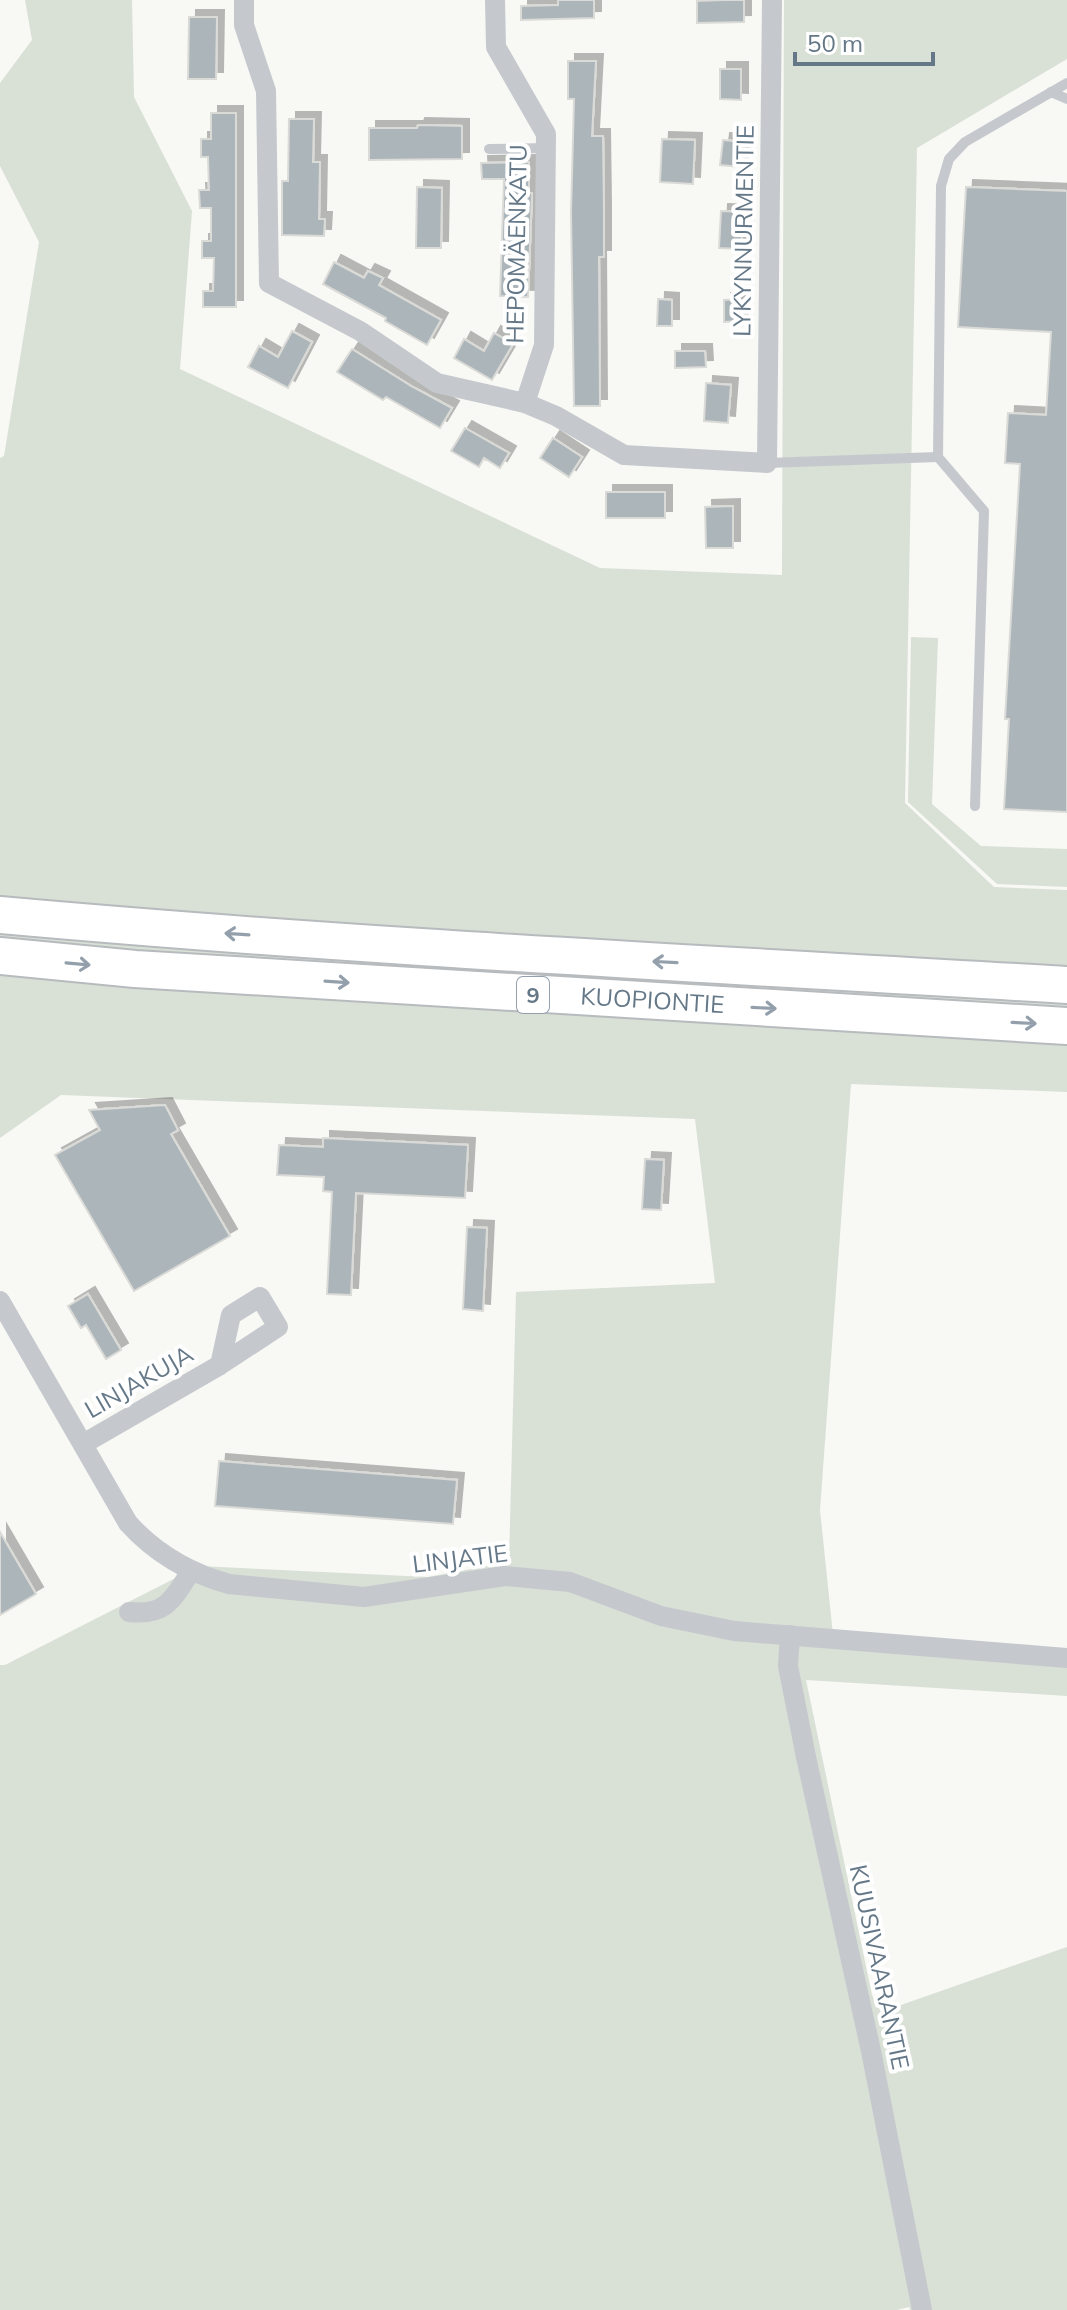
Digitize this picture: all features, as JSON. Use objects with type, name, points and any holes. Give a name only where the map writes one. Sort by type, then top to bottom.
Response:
[{"type":"highway","name":"KUOPIONTIE","points":[[0,915],[151,929],[477,951],[1067,985]]},
{"type":"highway","name":"KUOPIONTIE","points":[[0,956],[183,972],[1067,1026]]},
{"type":"street","points":[[244,0],[244,25],[266,91],[269,283],[360,331],[437,383],[525,403],[556,416],[624,455],[767,463]]},
{"type":"street","name":"HEPOMÄENKATU","points":[[495,0],[496,47],[546,134],[544,345],[525,403]]},
{"type":"street","name":"LYKYNNURMENTIE","points":[[767,463],[772,0]]},
{"type":"street","name":"LINJATIE","points":[[0,1301],[128,1523],[154,1548],[191,1571],[229,1584],[364,1597],[505,1576],[570,1582],[661,1616],[734,1631],[1067,1658]]},
{"type":"street","name":"LINJAKUJA","points":[[83,1444],[220,1365]]},
{"type":"street","points":[[129,1612],[153,1613],[163,1607],[172,1600],[191,1571]]},
{"type":"street","name":"KUUSIVAARANTIE","points":[[790,1635],[788,1666],[871,2051],[922,2310]]},
{"type":"lane","points":[[975,806],[984,511],[938,457],[941,186],[949,159],[965,142],[1067,83]]},
{"type":"lane","points":[[1051,92],[1067,99]]},
{"type":"lane","points":[[489,149],[546,148]]},
{"type":"lane","points":[[767,463],[938,457]]},
{"type":"shaded area","points":[[25,0],[132,0],[134,97],[192,211],[180,369],[600,568],[782,575],[784,0],[1067,0],[1067,59],[917,148],[905,803],[994,887],[1067,890],[1067,1092],[851,1084],[820,1510],[833,1635],[1067,1653],[1067,1696],[806,1680],[872,1995],[881,2012],[1067,1947],[1067,2310],[910,2310],[909,2307],[897,2310],[0,2310],[0,1665],[199,1566],[428,1577],[509,1562],[516,1292],[715,1283],[695,1119],[61,1095],[0,1138],[0,458],[4,456],[39,242],[0,166],[0,83],[32,40]]},
{"type":"shaded area","points":[[911,637],[938,638],[932,804],[981,846],[1067,849],[1067,887],[997,884],[908,802]]},
{"type":"building","points":[[558,0],[594,0],[594,18],[521,20],[521,6],[558,5]]},
{"type":"building","points":[[744,0],[744,22],[697,23],[697,1]]},
{"type":"building","points":[[189,17],[217,17],[216,79],[188,79]]},
{"type":"building","points":[[568,61],[596,61],[592,136],[603,136],[604,257],[599,257],[600,406],[574,406],[571,212],[574,99],[568,99]]},
{"type":"building","points":[[720,69],[741,69],[741,100],[720,99]]},
{"type":"building","points":[[211,113],[236,113],[236,307],[203,307],[203,291],[213,291],[214,258],[202,258],[202,241],[211,241],[211,208],[200,208],[199,190],[209,190],[208,157],[201,157],[201,139],[211,139]]},
{"type":"building","points":[[289,119],[314,119],[313,162],[320,162],[319,219],[325,219],[324,236],[282,235],[282,181],[288,181]]},
{"type":"building","points":[[418,125],[462,126],[462,159],[369,160],[369,128],[417,128]]},
{"type":"building","points":[[662,139],[695,140],[693,184],[660,182]]},
{"type":"building","points":[[723,140],[744,142],[741,167],[720,165]]},
{"type":"building","points":[[529,162],[529,193],[532,193],[528,297],[500,296],[504,179],[482,179],[481,163]]},
{"type":"building","points":[[417,187],[442,188],[441,248],[416,248]]},
{"type":"building","points":[[966,187],[1067,191],[1067,812],[1004,809],[1009,719],[1005,719],[1020,464],[1005,463],[1008,413],[1046,415],[1051,332],[958,327]]},
{"type":"building","points":[[721,211],[743,212],[741,249],[719,248]]},
{"type":"building","points":[[334,262],[364,278],[368,271],[383,278],[379,285],[441,320],[427,345],[385,321],[386,318],[323,284]]},
{"type":"building","points":[[658,299],[672,300],[672,326],[657,326]]},
{"type":"building","points":[[740,299],[741,321],[724,322],[724,300]]},
{"type":"building","points":[[292,331],[312,342],[288,388],[248,367],[259,346],[278,357]]},
{"type":"building","points":[[494,333],[513,344],[492,380],[454,358],[464,339],[484,351]]},
{"type":"building","points":[[352,349],[452,408],[440,428],[386,397],[383,400],[337,372]]},
{"type":"building","points":[[675,351],[705,351],[706,367],[675,368]]},
{"type":"building","points":[[706,383],[731,385],[728,423],[704,421]]},
{"type":"building","points":[[465,428],[509,453],[500,468],[484,458],[479,467],[451,451]]},
{"type":"building","points":[[553,438],[582,457],[569,477],[540,458]]},
{"type":"building","points":[[606,492],[665,492],[665,518],[606,518]]},
{"type":"building","points":[[733,506],[733,548],[706,548],[705,507]]},
{"type":"building","points":[[165,1105],[178,1130],[171,1134],[230,1236],[134,1291],[55,1155],[100,1130],[89,1110]]},
{"type":"building","points":[[323,1138],[468,1145],[465,1198],[356,1193],[351,1295],[327,1294],[332,1192],[323,1191],[324,1177],[277,1175],[279,1145],[323,1147]]},
{"type":"building","points":[[645,1159],[664,1160],[661,1210],[642,1209]]},
{"type":"building","points":[[467,1227],[487,1228],[483,1311],[463,1309]]},
{"type":"building","points":[[88,1294],[121,1350],[106,1359],[86,1325],[81,1328],[68,1306]]},
{"type":"building","points":[[219,1461],[457,1480],[453,1524],[215,1506]]},
{"type":"building","points":[[0,1532],[36,1594],[0,1615]]}]
